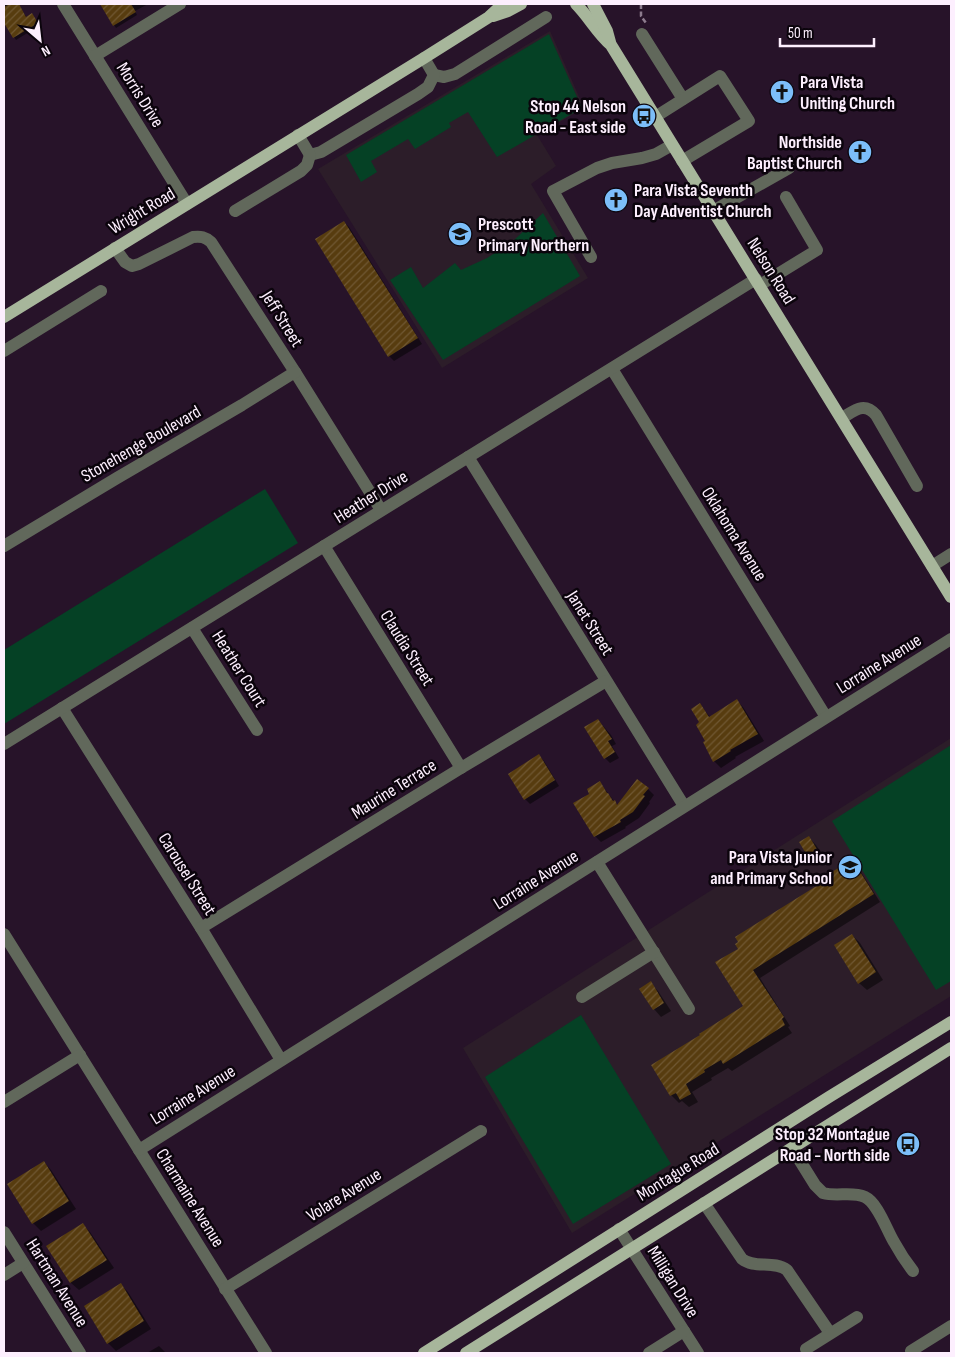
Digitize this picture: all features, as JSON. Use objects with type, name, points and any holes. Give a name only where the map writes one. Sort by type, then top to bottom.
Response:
[{"type":"main road","name":"Wright Road","points":[[4,317],[424,58],[489,17],[503,4]]},
{"type":"main road","name":"Wright Road","points":[[489,17],[508,11],[521,4]]},
{"type":"main road","name":"Nelson Road","points":[[576,4],[611,46],[951,597]]},
{"type":"main road","name":"Nelson Road","points":[[593,4],[607,31],[611,46]]},
{"type":"main road","name":"Montague Road","points":[[424,1353],[951,1022]]},
{"type":"main road","points":[[466,1353],[951,1048]]},
{"type":"street","name":"Morris Drive","points":[[63,4],[187,204]]},
{"type":"street","points":[[95,56],[180,4]]},
{"type":"street","points":[[424,58],[434,75],[444,77],[455,74],[546,17]]},
{"type":"street","points":[[646,31],[683,99]]},
{"type":"street","points":[[310,155],[321,152],[418,94],[428,87],[434,75]]},
{"type":"street","points":[[655,117],[720,76],[749,121],[682,161]]},
{"type":"street","points":[[234,211],[307,166],[310,155],[298,135]]},
{"type":"street","points":[[591,257],[553,191],[597,168],[656,154],[672,145]]},
{"type":"street","points":[[713,211],[789,168]]},
{"type":"street","name":"Heather Drive","points":[[4,744],[612,369],[758,282],[817,250],[786,197]]},
{"type":"street","name":"Jeff Street","points":[[115,248],[125,262],[132,266],[193,237],[201,236],[207,238],[218,252],[295,372],[381,510]]},
{"type":"street","points":[[4,351],[101,291]]},
{"type":"street","name":"Oklahoma Avenue","points":[[612,369],[826,717]]},
{"type":"street","name":"Stonehenge Boulevard","points":[[4,546],[295,372]]},
{"type":"street","points":[[842,418],[861,408],[867,408],[872,411],[917,486]]},
{"type":"street","name":"Janet Street","points":[[468,457],[684,806]]},
{"type":"street","name":"Claudia Street","points":[[324,546],[461,768]]},
{"type":"street","points":[[932,566],[951,554]]},
{"type":"street","name":"Heather Court","points":[[192,628],[257,730]]},
{"type":"street","name":"Lorraine Avenue","points":[[139,1150],[951,639]]},
{"type":"street","name":"Maurine Terrace","points":[[201,928],[606,681]]},
{"type":"street","name":"Carousel Street","points":[[62,708],[201,928],[281,1060]]},
{"type":"street","points":[[597,862],[689,1009]]},
{"type":"street","name":"Charmaine Avenue","points":[[4,934],[266,1353]]},
{"type":"street","points":[[582,997],[654,952]]},
{"type":"street","points":[[4,1102],[80,1055]]},
{"type":"street","name":"Volare Avenue","points":[[226,1289],[480,1131]]},
{"type":"street","points":[[792,1148],[813,1182],[823,1193],[857,1195],[871,1201],[895,1245],[913,1271]]},
{"type":"street","points":[[704,1203],[742,1259],[748,1262],[777,1265],[787,1270],[830,1334]]},
{"type":"street","name":"Milligan Drive","points":[[619,1229],[698,1353]]},
{"type":"street","name":"Hartman Avenue","points":[[4,1232],[80,1353]]},
{"type":"street","points":[[4,1275],[23,1263]]},
{"type":"street","points":[[806,1349],[857,1317]]},
{"type":"street","points":[[911,1351],[951,1326]]},
{"type":"street","points":[[649,1353],[684,1331]]},
{"type":"path","points":[[641,4],[641,16],[646,31]]},
{"type":"shaded area","name":"Prescott Primary Northern","points":[[550,31],[584,108],[537,135],[556,166],[531,184],[588,278],[442,368],[318,169]]},
{"type":"shaded area","name":"Para Vista Junior and Primary School","points":[[951,738],[951,996],[572,1233],[463,1048]]},
{"type":"green space","points":[[549,34],[582,108],[497,157],[468,112],[449,123],[451,127],[415,149],[408,139],[371,161],[377,172],[361,182],[346,155]]},
{"type":"green space","points":[[543,213],[580,276],[443,360],[390,280],[411,267],[423,288],[455,263],[461,270],[487,258],[512,242]]},
{"type":"green space","points":[[265,489],[298,543],[4,724],[4,650]]},
{"type":"green space","points":[[951,745],[951,981],[936,990],[832,821]]},
{"type":"green space","points":[[581,1015],[671,1164],[573,1224],[485,1077]]},
{"type":"building","points":[[10,4],[19,4],[26,17],[32,13],[38,23],[13,38],[4,23],[4,7]]},
{"type":"building","points":[[100,4],[131,4],[136,12],[113,26]]},
{"type":"building","points":[[344,221],[418,338],[388,357],[315,239]]},
{"type":"building","points":[[737,699],[758,734],[713,762],[696,725],[699,722],[691,709],[700,703],[709,717]]},
{"type":"building","points":[[598,719],[612,739],[608,741],[615,752],[604,759],[584,727]]},
{"type":"building","points":[[539,754],[555,780],[524,800],[508,774]]},
{"type":"building","points":[[637,779],[649,788],[643,795],[645,796],[633,812],[620,820],[621,822],[594,837],[573,803],[589,794],[587,789],[600,781],[617,805]]},
{"type":"building","points":[[809,836],[818,851],[808,857],[799,842]]},
{"type":"building","points":[[852,859],[874,894],[753,970],[784,1017],[782,1019],[785,1025],[723,1064],[721,1060],[704,1070],[705,1072],[686,1084],[691,1094],[680,1100],[676,1093],[670,1096],[651,1065],[743,1006],[715,962],[738,949],[735,944],[738,942],[735,937],[834,875],[832,872]]},
{"type":"building","points":[[852,934],[876,972],[858,984],[834,945]]},
{"type":"building","points":[[651,981],[664,1003],[653,1010],[639,989]]},
{"type":"building","points":[[44,1161],[69,1201],[32,1224],[7,1184]]},
{"type":"building","points":[[83,1223],[107,1260],[70,1283],[46,1246]]},
{"type":"building","points":[[121,1283],[144,1321],[107,1344],[84,1306]]},
{"type":"place","name":"Para Vista Uniting Church","points":[[782,92]]},
{"type":"place","name":"Stop 44 Nelson Road - East side","points":[[644,116]]},
{"type":"place","name":"Northside Baptist Church","points":[[860,152]]},
{"type":"place","name":"Para Vista Seventh Day Adventist Church","points":[[616,200]]},
{"type":"place","name":"Prescott Primary Northern","points":[[460,234]]},
{"type":"place","name":"Para Vista Junior and Primary School","points":[[850,867]]},
{"type":"place","name":"Stop 32 Montague Road - North side","points":[[908,1144]]}]
